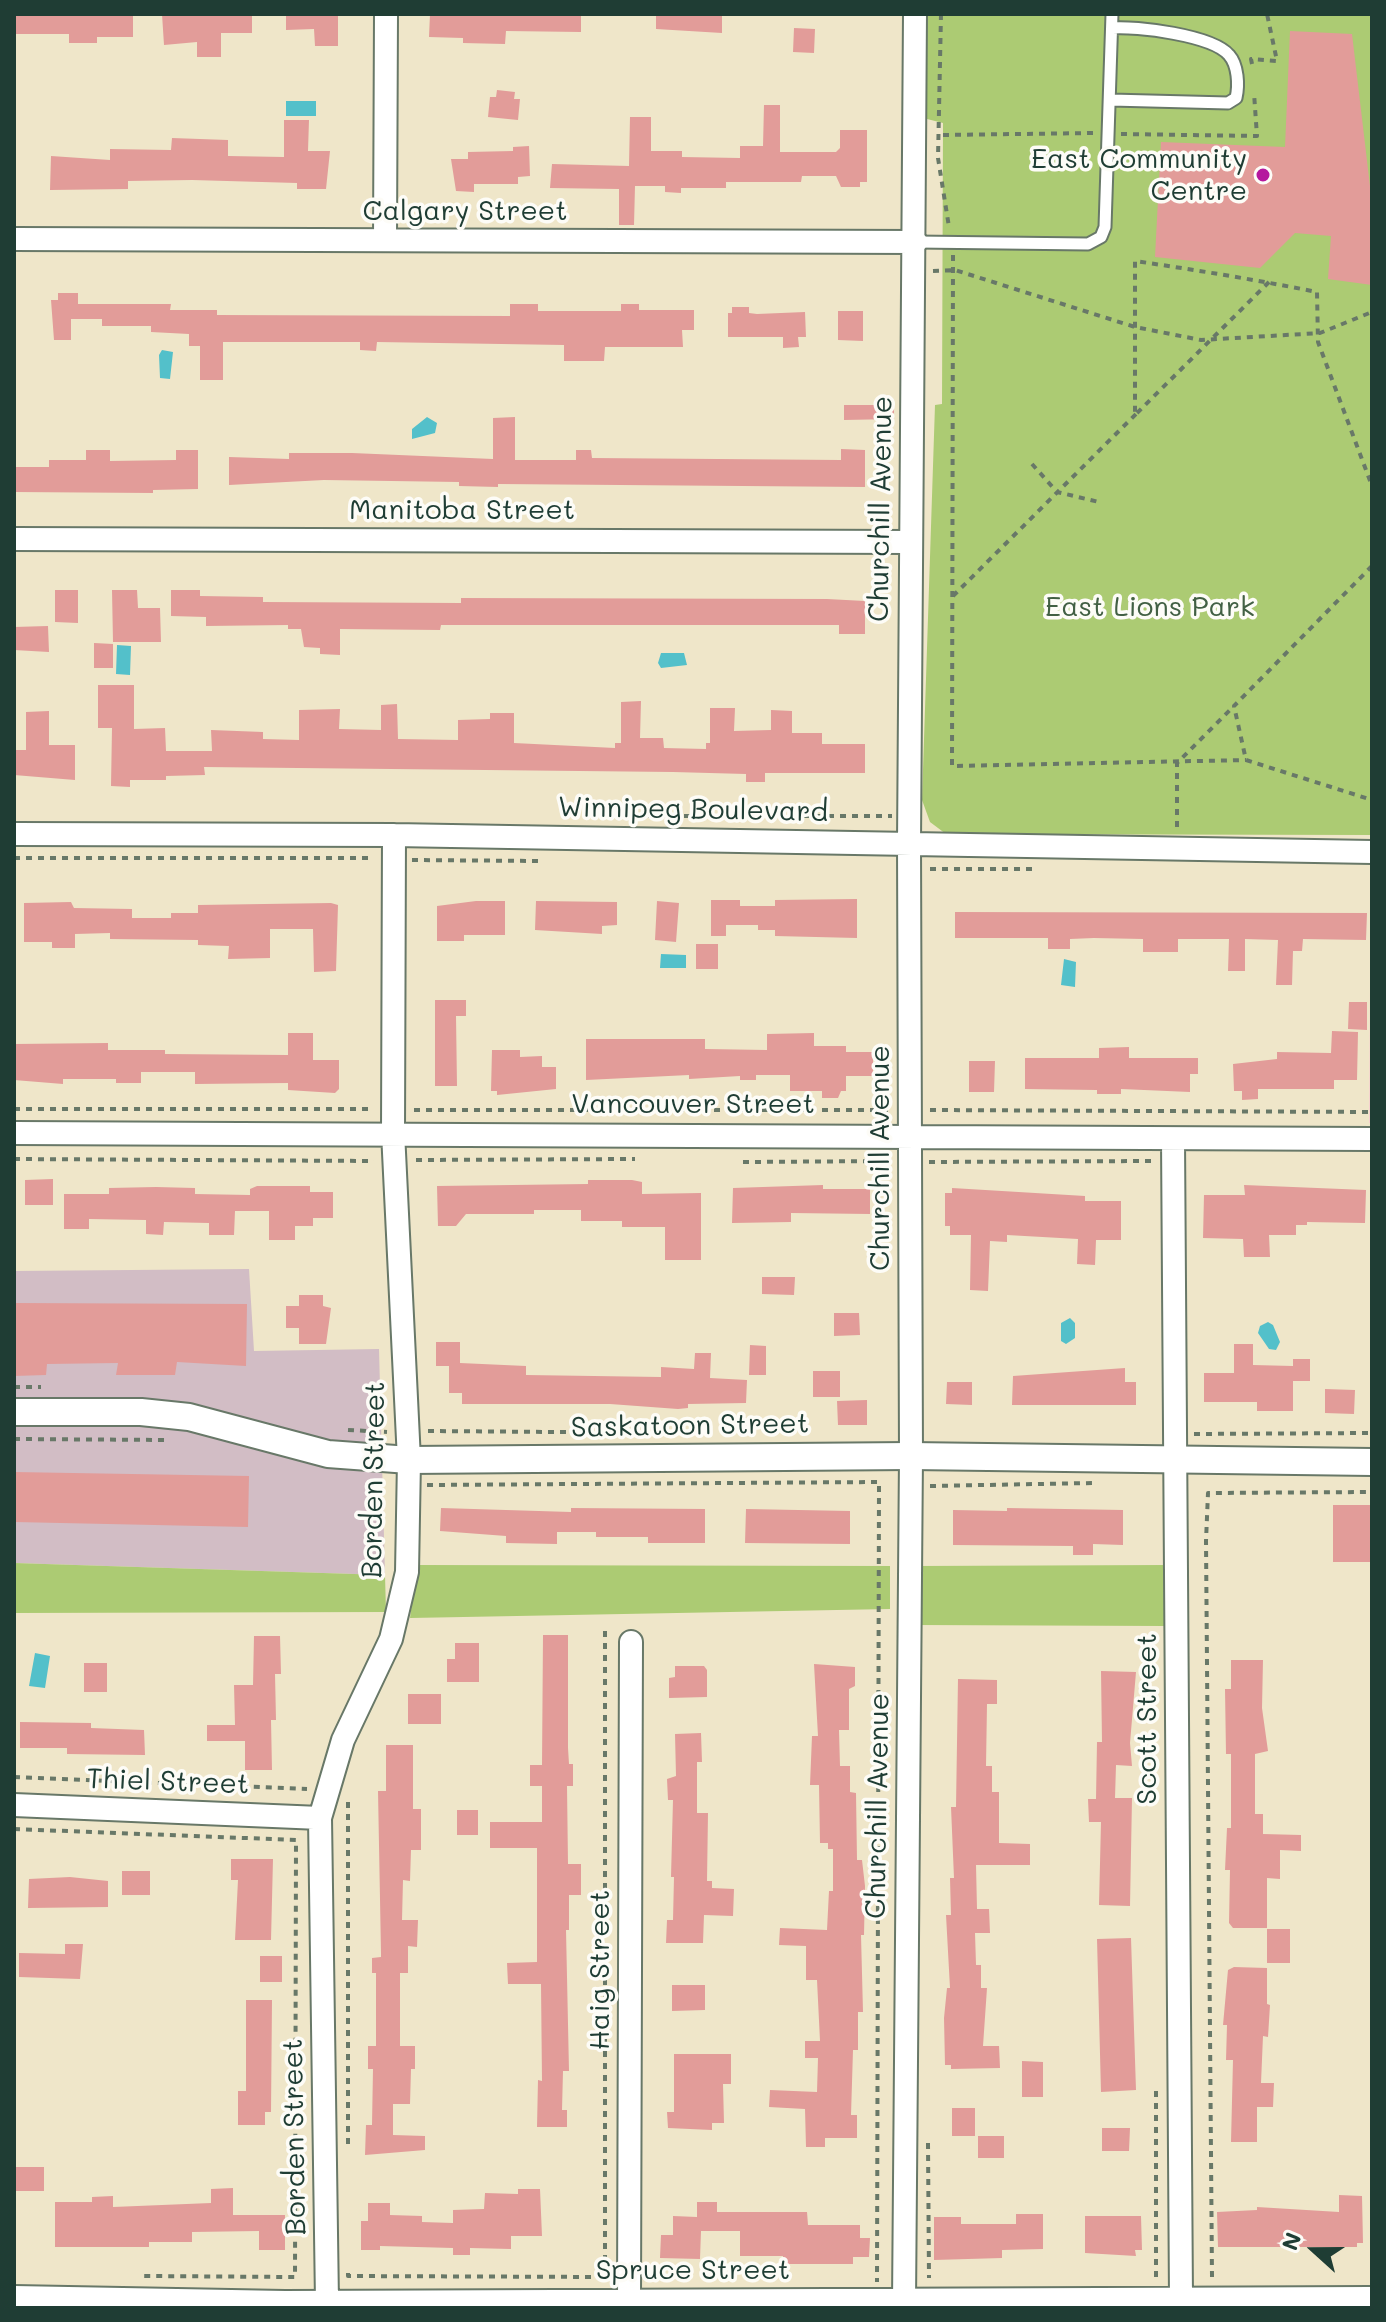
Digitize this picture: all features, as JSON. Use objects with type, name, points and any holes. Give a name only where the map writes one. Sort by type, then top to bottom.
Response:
[{"type":"street","points":[[385,240],[386,14]]},
{"type":"street","name":"Churchill Avenue","points":[[904,2302],[911,1456],[909,843],[910,542],[916,242],[915,14]]},
{"type":"street","name":"Calgary Street","points":[[14,239],[916,242]]},
{"type":"street","name":"Manitoba Street","points":[[14,539],[910,542]]},
{"type":"street","name":"Winnipeg Boulevard","points":[[14,834],[394,835],[1372,852]]},
{"type":"street","name":"Borden Street","points":[[327,2302],[320,1818],[343,1740],[391,1639],[407,1572],[409,1460],[393,1132],[394,835]]},
{"type":"street","name":"Vancouver Street","points":[[14,1133],[393,1132],[1372,1139]]},
{"type":"street","name":"Scott Street","points":[[1173,1139],[1181,2298]]},
{"type":"street","name":"Saskatoon Street","points":[[14,1412],[141,1412],[189,1417],[328,1454],[409,1460],[911,1456],[1372,1462]]},
{"type":"street","name":"Haig Street","points":[[629,2299],[631,1642]]},
{"type":"street","name":"Thiel Street","points":[[14,1805],[320,1818]]},
{"type":"street","name":"Spruce Street","points":[[14,2297],[285,2305],[629,2299],[904,2302],[1372,2298]]},
{"type":"lane","points":[[916,242],[1088,244],[1101,237],[1105,227],[1112,14]]},
{"type":"lane","points":[[1111,100],[1228,103],[1236,98],[1239,84],[1230,56],[1218,46],[1137,26],[1112,28]]},
{"type":"path","points":[[941,14],[938,158],[955,270],[952,766],[1246,760],[1372,800]]},
{"type":"path","points":[[1135,415],[1135,261],[1317,292],[1317,334],[1372,486]]},
{"type":"path","points":[[955,270],[1135,327],[1177,337],[1211,339],[1317,334],[1372,312]]},
{"type":"path","points":[[953,596],[1269,282]]},
{"type":"path","points":[[1032,464],[1057,492],[1099,502]]},
{"type":"path","points":[[1177,848],[1177,763],[1372,566]]},
{"type":"path","points":[[1234,706],[1246,760]]},
{"type":"path","points":[[14,858],[372,858]]},
{"type":"path","points":[[14,1109],[379,1109]]},
{"type":"path","points":[[412,1110],[898,1110]]},
{"type":"path","points":[[924,1110],[1372,1112]]},
{"type":"path","points":[[14,1159],[376,1161]]},
{"type":"path","points":[[410,1160],[649,1159]]},
{"type":"path","points":[[743,1162],[898,1161]]},
{"type":"path","points":[[926,1162],[1154,1161]]},
{"type":"path","points":[[422,1431],[703,1433]]},
{"type":"path","points":[[1188,1434],[1372,1433]]},
{"type":"path","points":[[14,1439],[182,1440]]},
{"type":"path","points":[[927,1486],[1096,1483]]},
{"type":"path","points":[[1225,2277],[1210,2277],[1208,1493],[1372,1492]]},
{"type":"path","points":[[14,1777],[316,1790]]},
{"type":"path","points":[[14,1829],[296,1840],[295,2277],[139,2276]]},
{"type":"path","points":[[1156,2072],[1156,2277]]},
{"type":"path","points":[[928,2140],[929,2283]]},
{"type":"path","points":[[862,2285],[877,2285]]},
{"type":"shaded area","points":[[1370,989],[1372,1123],[1369,1123]]},
{"type":"shaded area","points":[[249,1269],[254,1351],[379,1349],[385,1575],[14,1563],[14,1271]]},
{"type":"green space","name":"East Lions Park","points":[[927,14],[1372,14],[1372,835],[946,834],[930,822],[922,800],[935,405],[942,404],[943,123],[927,119]]},
{"type":"green space","points":[[14,1563],[385,1575],[386,1612],[14,1613]]},
{"type":"green space","points":[[417,1565],[890,1566],[890,1609],[410,1618]]},
{"type":"green space","points":[[1166,1565],[1167,1626],[916,1625],[916,1566]]},
{"type":"water","points":[[286,101],[316,101],[316,116],[286,116]]},
{"type":"water","points":[[162,350],[173,352],[170,379],[160,378],[159,355]]},
{"type":"water","points":[[427,417],[437,423],[435,433],[412,439],[412,429]]},
{"type":"water","points":[[117,645],[131,646],[130,675],[116,674]]},
{"type":"water","points":[[661,653],[684,653],[687,665],[661,668],[658,663]]},
{"type":"water","points":[[661,954],[686,955],[686,968],[660,968]]},
{"type":"water","points":[[1064,959],[1076,962],[1075,987],[1061,985]]},
{"type":"water","points":[[1070,1318],[1075,1323],[1075,1338],[1066,1344],[1061,1341],[1061,1323]]},
{"type":"water","points":[[1268,1322],[1273,1325],[1280,1342],[1276,1350],[1269,1349],[1258,1333],[1260,1326]]},
{"type":"water","points":[[35,1653],[50,1656],[45,1688],[29,1686]]},
{"type":"building","points":[[14,14],[133,14],[133,37],[97,37],[97,43],[69,43],[69,34],[14,34]]},
{"type":"building","points":[[162,14],[252,14],[252,33],[221,33],[221,57],[197,57],[197,42],[164,45]]},
{"type":"building","points":[[286,14],[338,14],[338,46],[315,46],[314,29],[286,30]]},
{"type":"building","points":[[430,14],[581,14],[581,32],[506,31],[505,44],[463,43],[463,38],[429,37]]},
{"type":"building","points":[[656,14],[722,14],[722,33],[656,29]]},
{"type":"building","points":[[794,28],[815,29],[814,53],[793,52]]},
{"type":"building","name":"East Community Centre","points":[[1290,31],[1352,34],[1372,203],[1372,285],[1328,279],[1331,236],[1295,233],[1260,268],[1155,257],[1161,142],[1285,147]]},
{"type":"building","points":[[497,90],[515,92],[514,99],[520,99],[518,120],[488,117],[490,97],[496,97]]},
{"type":"building","points":[[764,105],[780,105],[780,152],[836,152],[840,148],[840,130],[867,130],[867,182],[860,182],[860,187],[841,187],[836,176],[802,176],[801,182],[726,182],[726,188],[681,188],[681,193],[665,192],[665,186],[635,186],[634,225],[619,225],[619,189],[550,188],[552,164],[629,166],[630,117],[651,117],[651,151],[682,151],[682,157],[740,158],[740,146],[763,146]]},
{"type":"building","points":[[284,120],[309,120],[308,151],[330,151],[326,189],[297,189],[297,183],[192,180],[128,181],[128,189],[50,190],[51,156],[110,160],[110,149],[171,150],[172,138],[228,140],[228,156],[284,157]]},
{"type":"building","points":[[529,146],[530,176],[518,177],[518,184],[474,184],[474,192],[456,191],[451,159],[468,159],[468,152],[513,151],[513,147]]},
{"type":"building","points":[[58,293],[78,293],[78,304],[171,304],[170,310],[217,310],[217,315],[510,316],[510,304],[538,304],[538,311],[621,311],[621,304],[639,304],[639,310],[694,310],[694,330],[682,330],[683,347],[605,347],[604,361],[564,361],[564,345],[377,342],[376,351],[360,350],[360,342],[223,342],[223,380],[200,380],[200,346],[189,346],[189,334],[151,332],[151,326],[102,326],[102,319],[71,319],[71,340],[54,340],[51,300],[58,300]]},
{"type":"building","points":[[732,307],[749,307],[749,313],[757,314],[805,312],[806,337],[798,337],[799,347],[783,348],[783,337],[728,337],[728,313],[732,313]]},
{"type":"building","points":[[838,311],[863,311],[863,341],[838,340]]},
{"type":"building","points":[[844,405],[894,405],[894,419],[844,420]]},
{"type":"building","points":[[515,417],[515,460],[576,460],[576,450],[591,450],[592,458],[841,460],[841,449],[865,450],[865,487],[498,484],[498,487],[459,486],[459,482],[324,480],[229,485],[229,457],[289,459],[289,453],[352,453],[493,459],[493,418]]},
{"type":"building","points":[[86,450],[110,450],[110,461],[176,460],[176,450],[198,450],[198,489],[153,490],[153,493],[14,492],[14,467],[49,467],[49,460],[86,460]]},
{"type":"building","points":[[55,590],[78,590],[78,623],[55,622]]},
{"type":"building","points":[[112,590],[137,590],[138,608],[160,608],[161,642],[113,642]]},
{"type":"building","points":[[171,590],[200,590],[200,596],[263,597],[263,602],[461,603],[461,598],[865,601],[865,634],[839,634],[839,625],[441,625],[440,630],[340,629],[340,655],[320,654],[320,648],[304,647],[301,629],[288,629],[288,625],[206,626],[206,617],[171,616]]},
{"type":"building","points":[[48,626],[49,652],[14,650],[14,627]]},
{"type":"building","points":[[94,643],[113,644],[113,668],[94,668]]},
{"type":"building","points":[[98,685],[134,685],[134,729],[165,728],[166,751],[212,751],[211,730],[263,732],[263,739],[299,740],[299,710],[340,709],[339,729],[381,730],[381,705],[397,704],[398,739],[458,740],[458,720],[490,719],[490,713],[514,713],[514,743],[615,748],[615,743],[621,743],[621,702],[641,701],[640,738],[663,738],[664,748],[706,749],[706,743],[710,743],[710,708],[735,708],[734,731],[771,730],[771,710],[792,711],[792,733],[822,733],[822,744],[865,744],[865,773],[765,773],[765,782],[746,782],[746,774],[204,767],[205,775],[130,780],[130,787],[111,786],[112,728],[98,728]]},
{"type":"building","points":[[49,711],[49,745],[75,745],[75,780],[14,775],[14,750],[26,750],[26,712]]},
{"type":"building","points":[[857,899],[857,938],[775,936],[775,930],[758,930],[758,925],[726,925],[726,936],[711,936],[711,900],[740,900],[740,906],[775,906],[775,900]]},
{"type":"building","points":[[505,901],[505,935],[464,935],[464,941],[437,941],[437,906]]},
{"type":"building","points":[[536,901],[617,902],[617,925],[602,926],[602,934],[535,930]]},
{"type":"building","points":[[657,901],[679,903],[676,942],[655,940]]},
{"type":"building","points":[[71,902],[74,908],[132,909],[132,918],[171,918],[171,913],[198,913],[198,905],[331,903],[338,905],[336,971],[314,972],[313,929],[270,929],[270,958],[228,959],[229,946],[198,945],[198,940],[110,939],[110,933],[75,934],[75,948],[52,948],[52,942],[24,942],[24,903]]},
{"type":"building","points":[[955,912],[1367,913],[1366,940],[1303,939],[1302,951],[1293,951],[1292,985],[1276,985],[1278,940],[1245,939],[1245,971],[1228,971],[1229,939],[1178,939],[1178,952],[1143,952],[1143,939],[1070,939],[1070,949],[1048,949],[1048,938],[955,938]]},
{"type":"building","points":[[696,944],[718,944],[718,969],[696,969]]},
{"type":"building","points":[[435,1000],[466,1000],[466,1016],[456,1016],[457,1086],[435,1086]]},
{"type":"building","points":[[1349,1002],[1367,1002],[1367,1030],[1348,1029]]},
{"type":"building","points":[[1332,1031],[1358,1032],[1357,1080],[1334,1080],[1334,1089],[1258,1089],[1258,1099],[1242,1100],[1242,1091],[1234,1091],[1233,1064],[1277,1059],[1277,1052],[1331,1053]]},
{"type":"building","points":[[288,1033],[313,1033],[313,1060],[339,1060],[339,1089],[335,1093],[288,1090],[288,1083],[195,1084],[195,1072],[141,1072],[141,1083],[116,1083],[116,1079],[63,1079],[63,1084],[14,1080],[14,1044],[108,1043],[108,1050],[165,1050],[165,1054],[288,1055]]},
{"type":"building","points":[[814,1033],[814,1046],[846,1046],[846,1052],[873,1052],[873,1076],[846,1076],[846,1091],[841,1091],[838,1098],[822,1098],[822,1091],[790,1091],[790,1075],[756,1075],[756,1080],[740,1080],[740,1076],[689,1079],[689,1075],[586,1080],[586,1039],[705,1039],[705,1049],[767,1050],[767,1034]]},
{"type":"building","points":[[1129,1047],[1129,1058],[1198,1058],[1198,1074],[1190,1074],[1190,1092],[1121,1089],[1121,1094],[1097,1094],[1097,1090],[1025,1089],[1025,1058],[1099,1058],[1099,1048]]},
{"type":"building","points":[[492,1050],[520,1050],[520,1057],[542,1056],[542,1067],[556,1067],[556,1089],[497,1095],[497,1091],[491,1091]]},
{"type":"building","points":[[969,1061],[995,1061],[994,1092],[969,1092]]},
{"type":"building","points":[[53,1179],[53,1205],[25,1205],[25,1180]]},
{"type":"building","points":[[588,1180],[642,1182],[642,1194],[701,1193],[701,1260],[665,1260],[665,1227],[622,1227],[622,1221],[581,1221],[581,1210],[466,1214],[456,1226],[438,1226],[437,1186],[588,1184]]},
{"type":"building","points":[[823,1185],[823,1189],[870,1189],[870,1214],[791,1213],[791,1222],[732,1223],[733,1188]]},
{"type":"building","points":[[1244,1185],[1366,1190],[1365,1223],[1307,1222],[1307,1225],[1296,1225],[1296,1235],[1269,1235],[1270,1257],[1244,1257],[1243,1239],[1203,1238],[1204,1195],[1245,1195]]},
{"type":"building","points":[[257,1186],[310,1186],[310,1192],[333,1192],[333,1218],[313,1218],[313,1226],[295,1226],[295,1240],[269,1240],[269,1211],[235,1211],[234,1235],[209,1235],[209,1223],[164,1222],[163,1235],[146,1234],[146,1220],[89,1219],[89,1229],[64,1229],[64,1194],[109,1194],[109,1188],[156,1187],[195,1188],[195,1194],[250,1195],[250,1189]]},
{"type":"building","points":[[952,1188],[1085,1196],[1085,1201],[1121,1201],[1121,1240],[1096,1240],[1095,1265],[1077,1264],[1078,1239],[1007,1235],[1007,1242],[990,1241],[988,1291],[970,1290],[971,1235],[950,1235],[950,1226],[945,1226],[945,1193],[952,1193]]},
{"type":"building","points":[[762,1277],[795,1277],[794,1295],[762,1294]]},
{"type":"building","points":[[299,1295],[323,1295],[323,1306],[331,1308],[326,1344],[299,1344],[299,1328],[286,1328],[286,1306],[299,1306]]},
{"type":"building","points":[[14,1303],[247,1304],[246,1366],[177,1362],[175,1375],[116,1375],[118,1363],[47,1364],[46,1375],[14,1376]]},
{"type":"building","points":[[834,1313],[859,1313],[860,1335],[834,1336]]},
{"type":"building","points":[[436,1342],[460,1342],[460,1363],[526,1366],[526,1375],[661,1377],[661,1367],[694,1369],[695,1353],[711,1353],[710,1378],[747,1380],[746,1403],[688,1404],[688,1408],[678,1409],[610,1404],[462,1404],[462,1393],[449,1393],[449,1366],[436,1366]]},
{"type":"building","points":[[1234,1344],[1253,1344],[1253,1365],[1293,1366],[1293,1359],[1310,1359],[1310,1381],[1293,1381],[1293,1411],[1257,1411],[1257,1402],[1204,1402],[1204,1373],[1234,1373]]},
{"type":"building","points":[[750,1345],[766,1346],[766,1375],[749,1375]]},
{"type":"building","points":[[1125,1368],[1125,1382],[1136,1382],[1136,1405],[1012,1405],[1013,1376]]},
{"type":"building","points":[[813,1371],[840,1371],[840,1397],[813,1397]]},
{"type":"building","points":[[947,1382],[972,1382],[972,1405],[946,1404]]},
{"type":"building","points":[[1325,1389],[1355,1390],[1354,1414],[1325,1413]]},
{"type":"building","points":[[867,1400],[867,1425],[838,1425],[837,1401]]},
{"type":"building","points":[[14,1472],[249,1476],[248,1527],[14,1522]]},
{"type":"building","points":[[1333,1505],[1372,1505],[1372,1562],[1333,1562]]},
{"type":"building","points":[[441,1508],[571,1512],[571,1508],[705,1509],[705,1543],[648,1543],[648,1537],[596,1537],[596,1532],[557,1532],[557,1544],[506,1543],[506,1536],[440,1531]]},
{"type":"building","points":[[1007,1508],[1123,1510],[1123,1545],[1093,1544],[1093,1555],[1073,1555],[1073,1546],[953,1545],[953,1510],[1007,1511]]},
{"type":"building","points":[[746,1509],[850,1511],[850,1544],[745,1543]]},
{"type":"building","points":[[543,1635],[568,1635],[568,1748],[569,1764],[573,1764],[573,1786],[567,1786],[568,1864],[581,1864],[581,1895],[569,1895],[569,1930],[566,1930],[569,2071],[563,2071],[562,2110],[567,2110],[567,2127],[537,2127],[538,2080],[542,2081],[541,1984],[508,1984],[507,1963],[537,1962],[537,1848],[490,1848],[490,1822],[542,1822],[542,1786],[530,1786],[530,1765],[542,1765]]},
{"type":"building","points":[[254,1636],[280,1636],[281,1674],[275,1674],[276,1720],[271,1720],[272,1770],[245,1770],[245,1741],[207,1741],[207,1725],[235,1725],[234,1685],[253,1685]]},
{"type":"building","points":[[455,1643],[479,1643],[479,1682],[447,1682],[447,1659],[455,1659]]},
{"type":"building","points":[[1231,1660],[1263,1660],[1262,1708],[1268,1751],[1255,1754],[1255,1814],[1263,1814],[1263,1834],[1301,1835],[1301,1851],[1280,1850],[1280,1879],[1267,1878],[1267,1928],[1233,1928],[1229,1923],[1230,1870],[1225,1870],[1227,1828],[1231,1828],[1231,1754],[1226,1754],[1225,1689],[1231,1689]]},
{"type":"building","points":[[84,1663],[107,1663],[107,1692],[84,1692]]},
{"type":"building","points":[[814,1664],[855,1667],[855,1686],[849,1689],[849,1730],[839,1730],[840,1766],[850,1766],[850,1792],[856,1793],[857,1860],[862,1860],[865,1886],[864,1935],[861,1935],[863,2012],[858,2012],[858,2050],[853,2050],[851,2115],[857,2115],[857,2138],[825,2138],[825,2147],[806,2147],[805,2109],[769,2107],[770,2090],[817,2092],[818,2058],[805,2058],[805,2041],[820,2041],[817,1980],[806,1980],[806,1946],[779,1945],[780,1928],[827,1930],[829,1891],[833,1891],[833,1849],[828,1849],[828,1843],[820,1843],[819,1785],[810,1785],[812,1736],[818,1736]]},
{"type":"building","points":[[675,1666],[704,1666],[707,1670],[707,1697],[669,1698],[669,1678],[675,1677]]},
{"type":"building","points":[[1101,1671],[1136,1672],[1130,1743],[1132,1766],[1116,1765],[1115,1798],[1132,1798],[1130,1906],[1099,1905],[1101,1822],[1089,1822],[1088,1799],[1096,1799],[1097,1742],[1102,1742]]},
{"type":"building","points":[[958,1679],[997,1680],[997,1704],[987,1704],[986,1766],[992,1766],[992,1792],[999,1792],[999,1843],[1030,1844],[1030,1865],[976,1865],[977,1909],[989,1909],[990,1933],[975,1933],[976,1965],[981,1965],[981,1988],[987,1988],[983,2046],[999,2046],[1000,2068],[951,2069],[951,2065],[945,2065],[944,2018],[947,1988],[950,1988],[946,1915],[951,1915],[950,1878],[954,1878],[951,1807],[956,1807]]},
{"type":"building","points":[[408,1694],[441,1694],[441,1724],[408,1724]]},
{"type":"building","points":[[20,1722],[91,1723],[91,1728],[144,1730],[145,1755],[67,1754],[67,1748],[20,1748]]},
{"type":"building","points":[[701,1733],[702,1762],[697,1762],[697,1813],[708,1813],[707,1881],[712,1881],[712,1888],[734,1889],[733,1916],[704,1915],[703,1943],[666,1943],[667,1920],[673,1920],[674,1877],[671,1877],[673,1800],[668,1800],[667,1779],[676,1776],[675,1734]]},
{"type":"building","points":[[386,1745],[413,1745],[413,1809],[421,1809],[421,1850],[411,1850],[410,1881],[403,1880],[402,1920],[418,1920],[417,1947],[408,1946],[408,1973],[400,1973],[400,2046],[415,2046],[415,2069],[411,2069],[410,2104],[393,2104],[393,2135],[425,2136],[425,2150],[365,2155],[366,2125],[372,2125],[373,2069],[368,2069],[368,2046],[376,2046],[376,1973],[372,1973],[372,1958],[381,1957],[378,1791],[386,1791]]},
{"type":"building","points":[[457,1810],[478,1810],[478,1835],[457,1835]]},
{"type":"building","points":[[231,1859],[273,1859],[271,1940],[235,1940],[238,1880],[231,1880]]},
{"type":"building","points":[[122,1871],[150,1871],[150,1895],[122,1895]]},
{"type":"building","points":[[70,1877],[108,1881],[108,1907],[28,1908],[29,1879]]},
{"type":"building","points":[[1267,1929],[1290,1929],[1290,1963],[1267,1963]]},
{"type":"building","points":[[1131,1938],[1136,2090],[1101,2092],[1097,1939]]},
{"type":"building","points":[[65,1944],[83,1944],[80,1979],[19,1977],[19,1953],[65,1954]]},
{"type":"building","points":[[260,1956],[282,1956],[282,1982],[260,1982]]},
{"type":"building","points":[[1234,1967],[1267,1968],[1267,2004],[1270,2005],[1268,2037],[1263,2036],[1261,2083],[1274,2083],[1273,2107],[1257,2107],[1257,2142],[1231,2142],[1233,2060],[1226,2060],[1227,2025],[1223,2025],[1228,1970]]},
{"type":"building","points":[[672,1985],[705,1985],[705,2010],[672,2011]]},
{"type":"building","points":[[246,2000],[272,2000],[271,2112],[265,2112],[265,2125],[238,2125],[238,2091],[246,2091]]},
{"type":"building","points":[[674,2054],[731,2054],[731,2084],[723,2084],[724,2123],[712,2123],[712,2130],[668,2128],[667,2112],[674,2112]]},
{"type":"building","points":[[1022,2061],[1043,2062],[1043,2097],[1022,2097]]},
{"type":"building","points":[[952,2108],[975,2108],[975,2136],[952,2136]]},
{"type":"building","points":[[1102,2128],[1130,2128],[1129,2151],[1102,2151]]},
{"type":"building","points":[[978,2136],[1004,2136],[1004,2158],[978,2158]]},
{"type":"building","points":[[16,2167],[44,2167],[44,2191],[15,2191]]},
{"type":"building","points":[[233,2188],[233,2215],[285,2215],[285,2250],[259,2250],[259,2231],[192,2232],[192,2242],[149,2242],[149,2247],[55,2247],[55,2202],[92,2202],[92,2197],[113,2196],[113,2207],[211,2203],[211,2189]]},
{"type":"building","points":[[518,2189],[540,2189],[542,2236],[511,2236],[511,2249],[470,2248],[470,2255],[453,2255],[453,2248],[380,2246],[380,2250],[361,2250],[361,2221],[368,2221],[368,2203],[390,2203],[390,2215],[422,2216],[422,2222],[453,2223],[453,2210],[484,2209],[485,2193],[518,2194]]},
{"type":"building","points":[[1339,2195],[1362,2196],[1363,2243],[1357,2243],[1357,2247],[1218,2247],[1217,2212],[1257,2210],[1257,2207],[1339,2212]]},
{"type":"building","points":[[697,2202],[717,2202],[717,2212],[807,2212],[808,2225],[860,2225],[860,2238],[870,2238],[869,2257],[853,2257],[853,2264],[783,2264],[783,2256],[740,2256],[740,2231],[701,2231],[700,2259],[660,2258],[661,2235],[673,2235],[673,2216],[697,2217]]},
{"type":"building","points":[[1016,2214],[1043,2214],[1043,2249],[1002,2250],[1002,2258],[934,2260],[934,2217],[961,2217],[961,2224],[1016,2224]]},
{"type":"building","points":[[1085,2216],[1141,2216],[1142,2250],[1135,2250],[1136,2256],[1085,2253]]},
{"type":"place","name":"East Community Centre","points":[[1263,175]]}]
